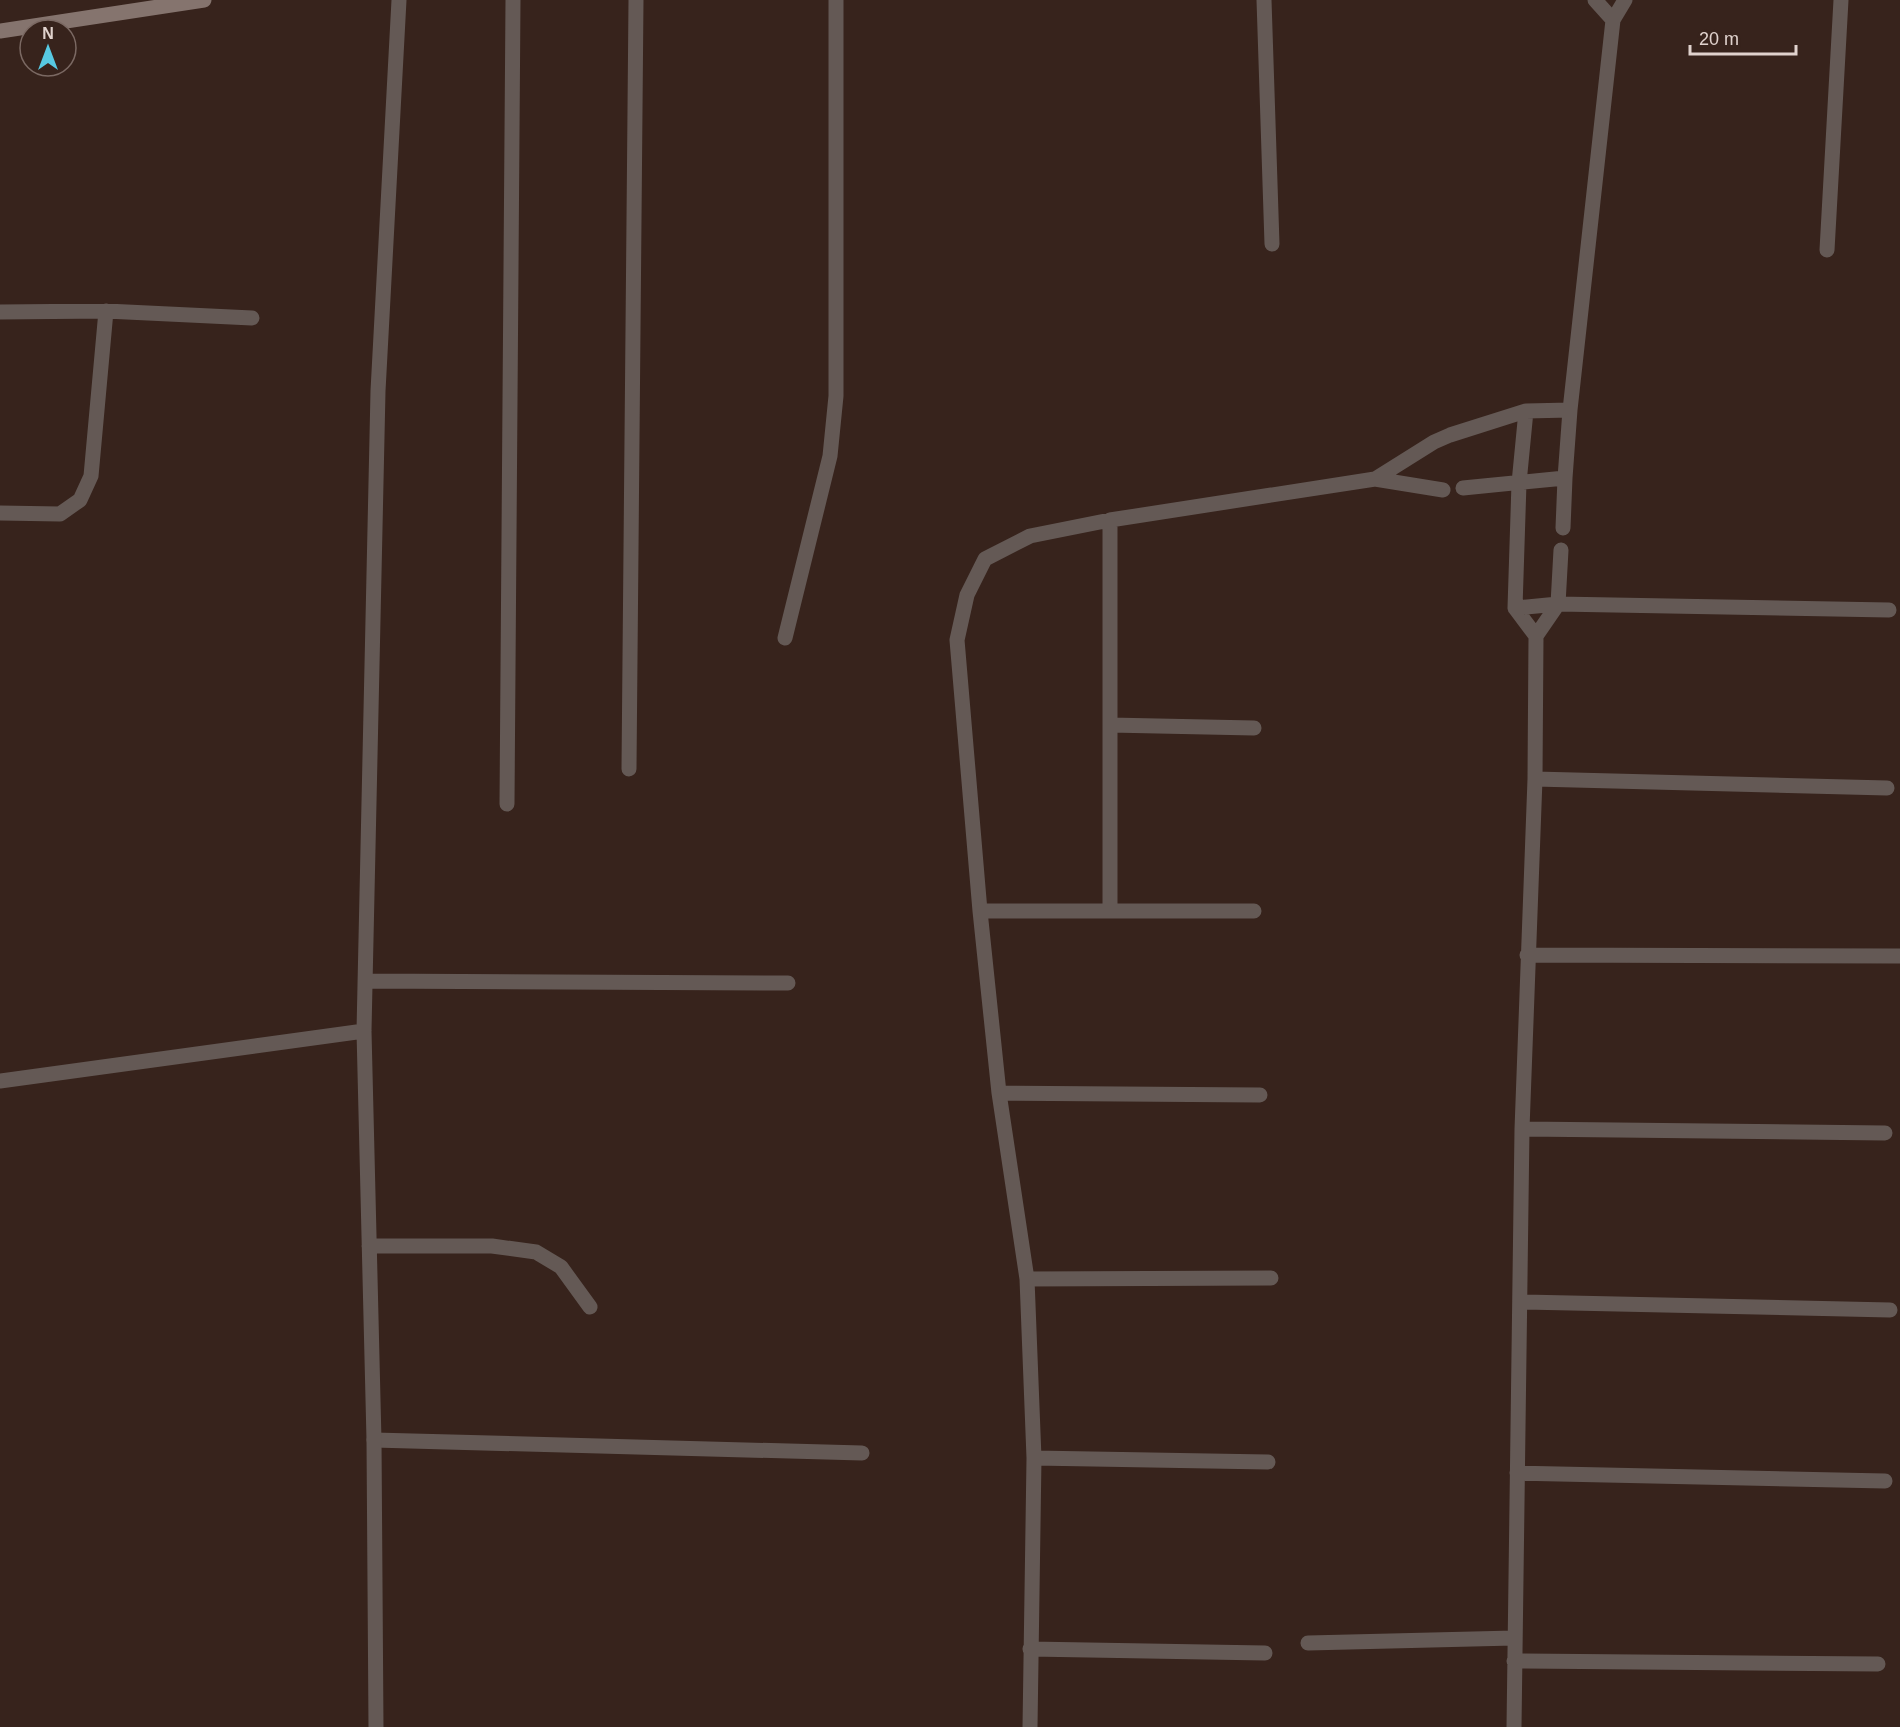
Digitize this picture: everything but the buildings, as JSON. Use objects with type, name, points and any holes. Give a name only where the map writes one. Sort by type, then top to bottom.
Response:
[{"type":"street","points":[[0,31],[204,0]]},
{"type":"street","points":[[376,1727],[374,1440],[364,1032],[378,392],[399,0]]},
{"type":"street","points":[[507,804],[513,0]]},
{"type":"street","points":[[628,769],[636,0]]},
{"type":"street","points":[[786,638],[830,456],[836,396],[836,0]]},
{"type":"street","points":[[1264,0],[1272,244]]},
{"type":"street","points":[[1595,0],[1613,20]]},
{"type":"street","points":[[1563,528],[1570,410],[1613,20],[1625,0]]},
{"type":"street","points":[[1827,250],[1841,0]]},
{"type":"street","points":[[0,312],[106,311],[252,318]]},
{"type":"street","points":[[0,513],[60,514],[80,500],[91,476],[106,311]]},
{"type":"street","points":[[1376,479],[1434,442],[1526,411],[1570,410]]},
{"type":"street","points":[[1526,411],[1519,483],[1515,608],[1536,636]]},
{"type":"street","points":[[1462,488],[1565,478]]},
{"type":"street","points":[[1030,1727],[1029,1649],[1034,1458],[1027,1279],[999,1093],[980,911],[957,640],[966,595],[985,559],[1029,536],[1110,520],[1376,479],[1443,490]]},
{"type":"street","points":[[1110,520],[1110,910]]},
{"type":"street","points":[[1514,1727],[1522,1129],[1535,778],[1536,636],[1558,604],[1561,550]]},
{"type":"street","points":[[1515,608],[1558,604],[1889,610]]},
{"type":"street","points":[[1110,725],[1254,728]]},
{"type":"street","points":[[1535,778],[1887,788]]},
{"type":"street","points":[[980,911],[1254,911]]},
{"type":"street","points":[[1527,955],[1899,956]]},
{"type":"street","points":[[365,981],[788,983]]},
{"type":"street","points":[[0,1081],[364,1032]]},
{"type":"street","points":[[999,1093],[1260,1095]]},
{"type":"street","points":[[1522,1129],[1885,1133]]},
{"type":"street","points":[[369,1246],[492,1246],[536,1252],[561,1267],[590,1307]]},
{"type":"street","points":[[1027,1279],[1271,1278]]},
{"type":"street","points":[[1520,1302],[1890,1310]]},
{"type":"street","points":[[374,1440],[862,1453]]},
{"type":"street","points":[[1034,1458],[1268,1462]]},
{"type":"street","points":[[1517,1473],[1885,1481]]},
{"type":"street","points":[[1308,1643],[1514,1638]]},
{"type":"street","points":[[1029,1649],[1265,1653]]},
{"type":"street","points":[[1514,1661],[1878,1664]]}]
